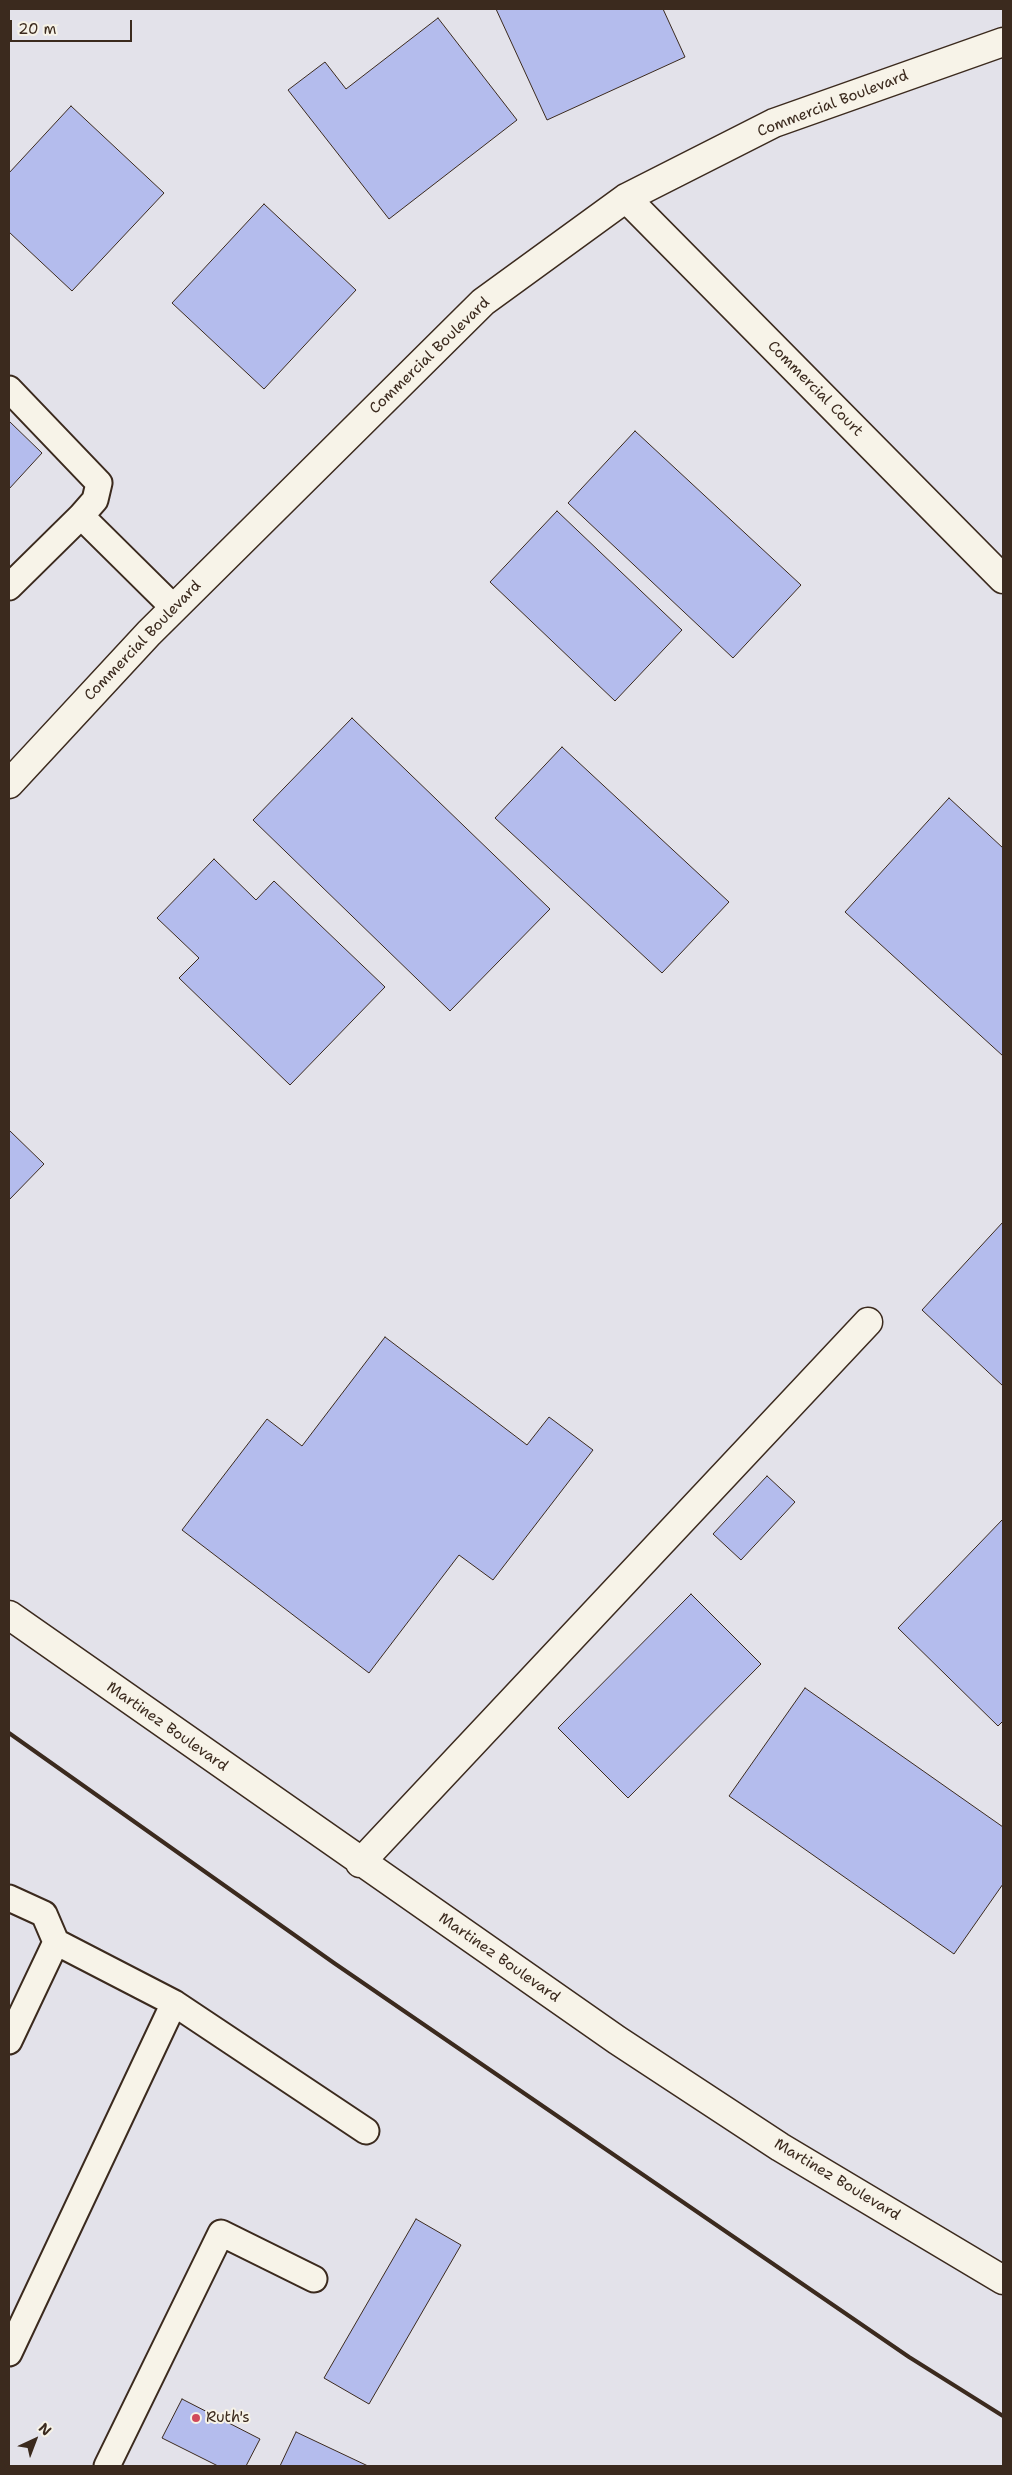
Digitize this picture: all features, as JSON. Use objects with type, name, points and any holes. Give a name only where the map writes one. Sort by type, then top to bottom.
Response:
[{"type":"street","name":"Commercial Boulevard","points":[[9,784],[174,608],[484,302],[626,198],[774,123],[1003,42]]},
{"type":"street","name":"Commercial Court","points":[[626,198],[1003,579]]},
{"type":"street","points":[[360,1863],[868,1322]]},
{"type":"street","name":"Martinez Boulevard","points":[[9,1616],[360,1863],[617,2040],[780,2147],[1000,2271]]},
{"type":"lane","points":[[9,389],[100,483],[96,500],[9,587]]},
{"type":"lane","points":[[82,516],[174,608]]},
{"type":"lane","points":[[9,1898],[44,1914],[56,1942],[174,2003],[366,2131]]},
{"type":"lane","points":[[11,2030],[56,1942]]},
{"type":"lane","points":[[9,2353],[174,2003]]},
{"type":"lane","points":[[107,2466],[221,2232],[314,2278]]},
{"type":"building","points":[[496,9],[663,9],[685,57],[547,120]]},
{"type":"building","points":[[438,18],[517,120],[389,219],[288,90],[325,62],[346,89]]},
{"type":"building","points":[[71,106],[164,193],[72,291],[9,232],[9,173]]},
{"type":"building","points":[[264,204],[356,290],[264,389],[172,303]]},
{"type":"building","points":[[9,421],[42,453],[9,489]]},
{"type":"building","points":[[635,431],[801,585],[733,658],[568,503]]},
{"type":"building","points":[[557,511],[682,630],[615,701],[490,582]]},
{"type":"building","points":[[352,718],[550,909],[450,1011],[253,820]]},
{"type":"building","points":[[562,747],[729,902],[662,973],[495,818]]},
{"type":"building","points":[[949,798],[1003,848],[1003,1056],[845,912]]},
{"type":"building","points":[[214,859],[256,900],[274,881],[385,987],[290,1085],[179,978],[199,958],[157,918]]},
{"type":"building","points":[[9,1130],[44,1164],[9,1200]]},
{"type":"building","points":[[1003,1222],[1003,1386],[922,1310]]},
{"type":"building","points":[[385,1337],[527,1445],[549,1417],[593,1450],[493,1580],[459,1555],[369,1673],[182,1530],[267,1419],[302,1446]]},
{"type":"building","points":[[767,1476],[795,1502],[741,1560],[713,1534]]},
{"type":"building","points":[[1003,1519],[1003,1721],[998,1726],[898,1628]]},
{"type":"building","points":[[691,1594],[761,1664],[628,1798],[558,1728]]},
{"type":"building","points":[[805,1688],[1003,1827],[1003,1884],[954,1954],[729,1796]]},
{"type":"building","points":[[416,2219],[461,2245],[369,2404],[324,2378]]},
{"type":"building","name":"Ruth's","points":[[182,2399],[260,2439],[246,2466],[218,2466],[162,2438]]},
{"type":"building","points":[[296,2432],[368,2466],[280,2466]]},
{"type":"railway","points":[[9,1733],[334,1963],[909,2357],[1003,2416]]},
{"type":"place","name":"Ruth's","points":[[196,2418]]}]
